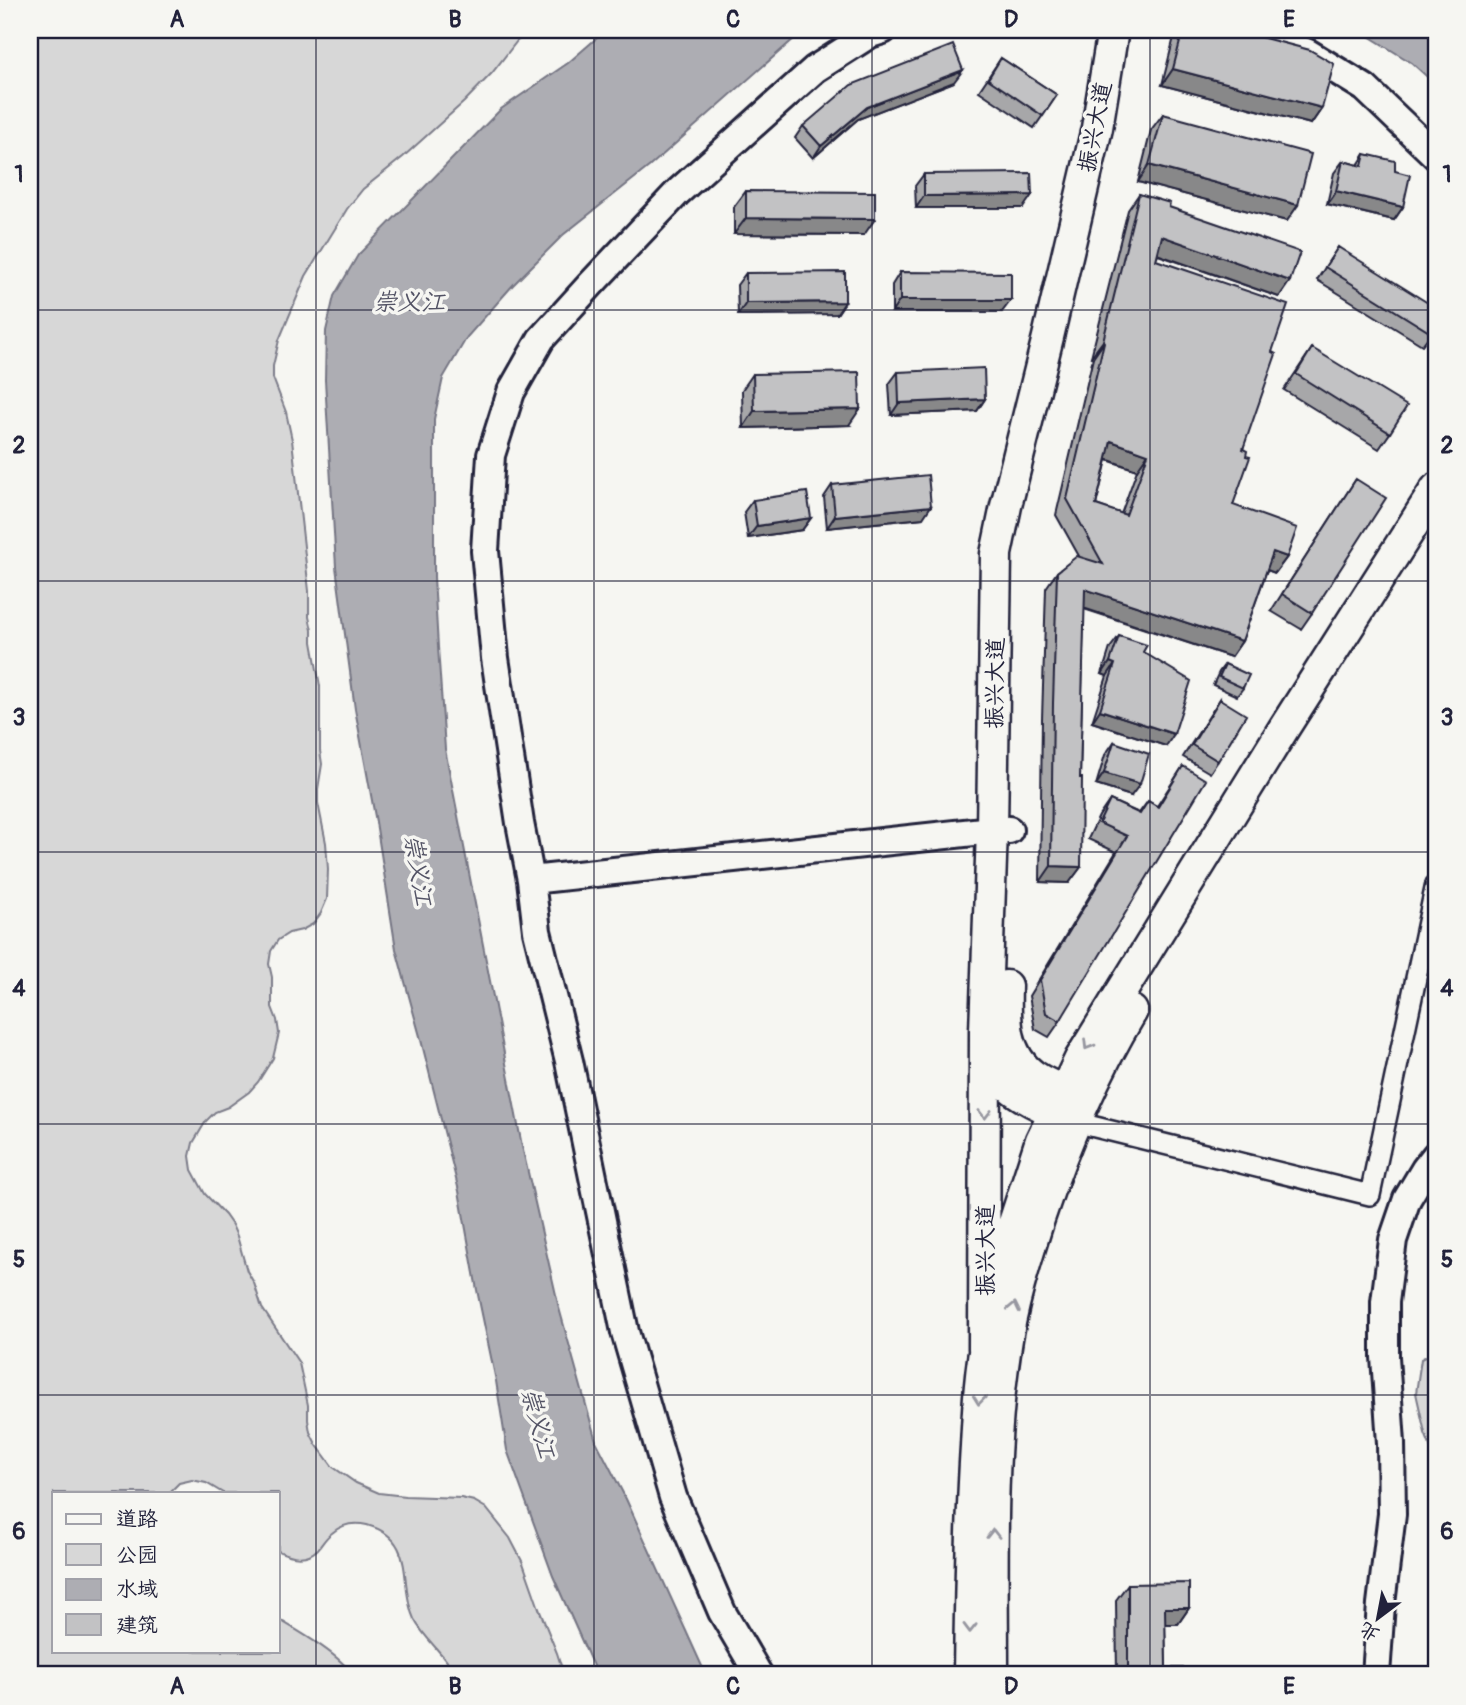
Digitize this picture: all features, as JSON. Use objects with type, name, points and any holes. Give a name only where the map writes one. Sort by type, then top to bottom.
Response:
[{"type":"main road","points":[[759,1675],[722,1612],[673,1497],[625,1332],[569,1061],[537,931],[520,823],[495,658],[485,551],[491,455],[511,392],[541,339],[678,192],[815,69],[870,34],[883,30]]},
{"type":"main road","name":"振兴大道","points":[[1001,830],[996,554],[1097,128],[1113,30]]},
{"type":"main road","name":"振兴大道","points":[[984,1349],[1012,554],[1021,506],[1111,132],[1129,30]]},
{"type":"main road","points":[[1254,30],[1308,53],[1365,88],[1436,156]]},
{"type":"main road","points":[[993,1675],[993,1513],[1005,1351],[1022,1270],[1063,1148],[1080,1059],[1277,739],[1436,489]]},
{"type":"main road","points":[[969,1675],[971,1514],[984,1349],[1000,1266],[1041,1140],[1098,1071],[1296,743],[1436,520]]},
{"type":"main road","points":[[531,880],[1001,830]]},
{"type":"main road","points":[[995,1026],[1024,1067],[1070,1106]]},
{"type":"main road","points":[[1376,1675],[1392,1514],[1385,1302],[1396,1230],[1407,1199],[1436,1155]]},
{"type":"street","points":[[1070,1106],[1370,1195],[1436,884]]},
{"type":"green space","points":[[30,30],[532,30],[517,41],[492,73],[464,102],[363,189],[347,209],[306,276],[279,340],[273,378],[286,412],[292,440],[309,591],[309,617],[320,686],[322,764],[318,803],[326,843],[327,899],[313,924],[278,940],[271,951],[269,964],[272,1007],[279,1033],[273,1058],[249,1092],[228,1107],[215,1112],[206,1121],[193,1143],[190,1156],[192,1170],[205,1194],[232,1225],[262,1308],[299,1363],[308,1405],[310,1432],[316,1444],[333,1467],[356,1483],[379,1493],[461,1498],[486,1508],[510,1538],[523,1563],[564,1675],[456,1675],[414,1619],[409,1606],[400,1552],[394,1541],[383,1532],[367,1525],[348,1524],[328,1536],[313,1553],[299,1557],[288,1555],[280,1552],[280,1492],[221,1492],[206,1483],[192,1480],[179,1483],[170,1492],[52,1492],[52,1652],[280,1652],[280,1620],[329,1652],[352,1675],[30,1675]]},
{"type":"green space","points":[[1434,1352],[1436,1461],[1425,1433],[1416,1393],[1421,1359]]},
{"type":"water","name":"崇义江","points":[[606,30],[804,30],[650,166],[563,235],[513,285],[467,337],[443,378],[434,419],[434,577],[438,647],[445,749],[522,1146],[559,1308],[596,1441],[626,1499],[706,1675],[597,1675],[553,1576],[507,1450],[459,1191],[396,949],[355,709],[336,567],[325,380],[326,331],[334,296],[358,255],[501,109],[568,63]]},
{"type":"water","points":[[1359,30],[1436,30],[1436,85],[1412,63]]},
{"type":"building","points":[[1183,30],[1234,30],[1310,50],[1334,64],[1322,108],[1173,69]]},
{"type":"building","points":[[953,45],[963,70],[867,107],[821,146],[803,126],[851,85]]},
{"type":"building","points":[[1001,58],[1057,95],[1043,116],[988,79]]},
{"type":"building","points":[[1163,114],[1311,154],[1298,205],[1149,165]]},
{"type":"building","points":[[1365,154],[1395,161],[1395,171],[1410,175],[1403,207],[1336,191],[1343,161],[1362,166]]},
{"type":"building","points":[[1031,173],[1032,195],[924,196],[924,174]]},
{"type":"building","points":[[746,191],[875,192],[875,219],[746,218]]},
{"type":"building","points":[[1139,194],[1300,252],[1290,281],[1162,236],[1156,260],[1288,305],[1272,352],[1276,354],[1243,449],[1247,451],[1246,456],[1250,457],[1233,505],[1297,528],[1287,557],[1273,552],[1242,641],[1085,589],[1080,778],[1081,867],[1051,866],[1057,572],[1077,556],[1103,564],[1067,499]],"holes":[[[1111,441],[1148,454],[1126,515],[1096,505]]]},
{"type":"building","points":[[1338,247],[1436,308],[1436,323],[1431,333],[1325,267]]},
{"type":"building","points":[[845,272],[845,302],[746,303],[746,273]]},
{"type":"building","points":[[900,272],[1011,273],[1011,300],[900,300]]},
{"type":"building","points":[[1312,348],[1407,406],[1390,433],[1296,374]]},
{"type":"building","points":[[984,368],[985,399],[899,403],[898,372]]},
{"type":"building","points":[[859,372],[860,409],[754,411],[753,374]]},
{"type":"building","points":[[928,475],[931,506],[835,516],[832,485]]},
{"type":"building","points":[[1356,479],[1386,498],[1312,613],[1282,594]]},
{"type":"building","points":[[807,492],[811,518],[757,526],[753,500]]},
{"type":"building","points":[[1119,636],[1147,645],[1143,652],[1191,681],[1174,734],[1100,710],[1115,664],[1110,662]]},
{"type":"building","points":[[1225,664],[1249,675],[1243,688],[1219,677]]},
{"type":"building","points":[[1220,699],[1246,715],[1218,761],[1192,745]]},
{"type":"building","points":[[1114,742],[1149,754],[1140,784],[1104,773]]},
{"type":"building","points":[[1183,766],[1206,780],[1060,1021],[1046,1013],[1040,980],[1127,836],[1099,823],[1110,800],[1140,814],[1148,801],[1158,807]]},
{"type":"building","points":[[1189,1583],[1189,1608],[1165,1608],[1166,1668],[1193,1668],[1193,1675],[1128,1675],[1128,1584]]}]
